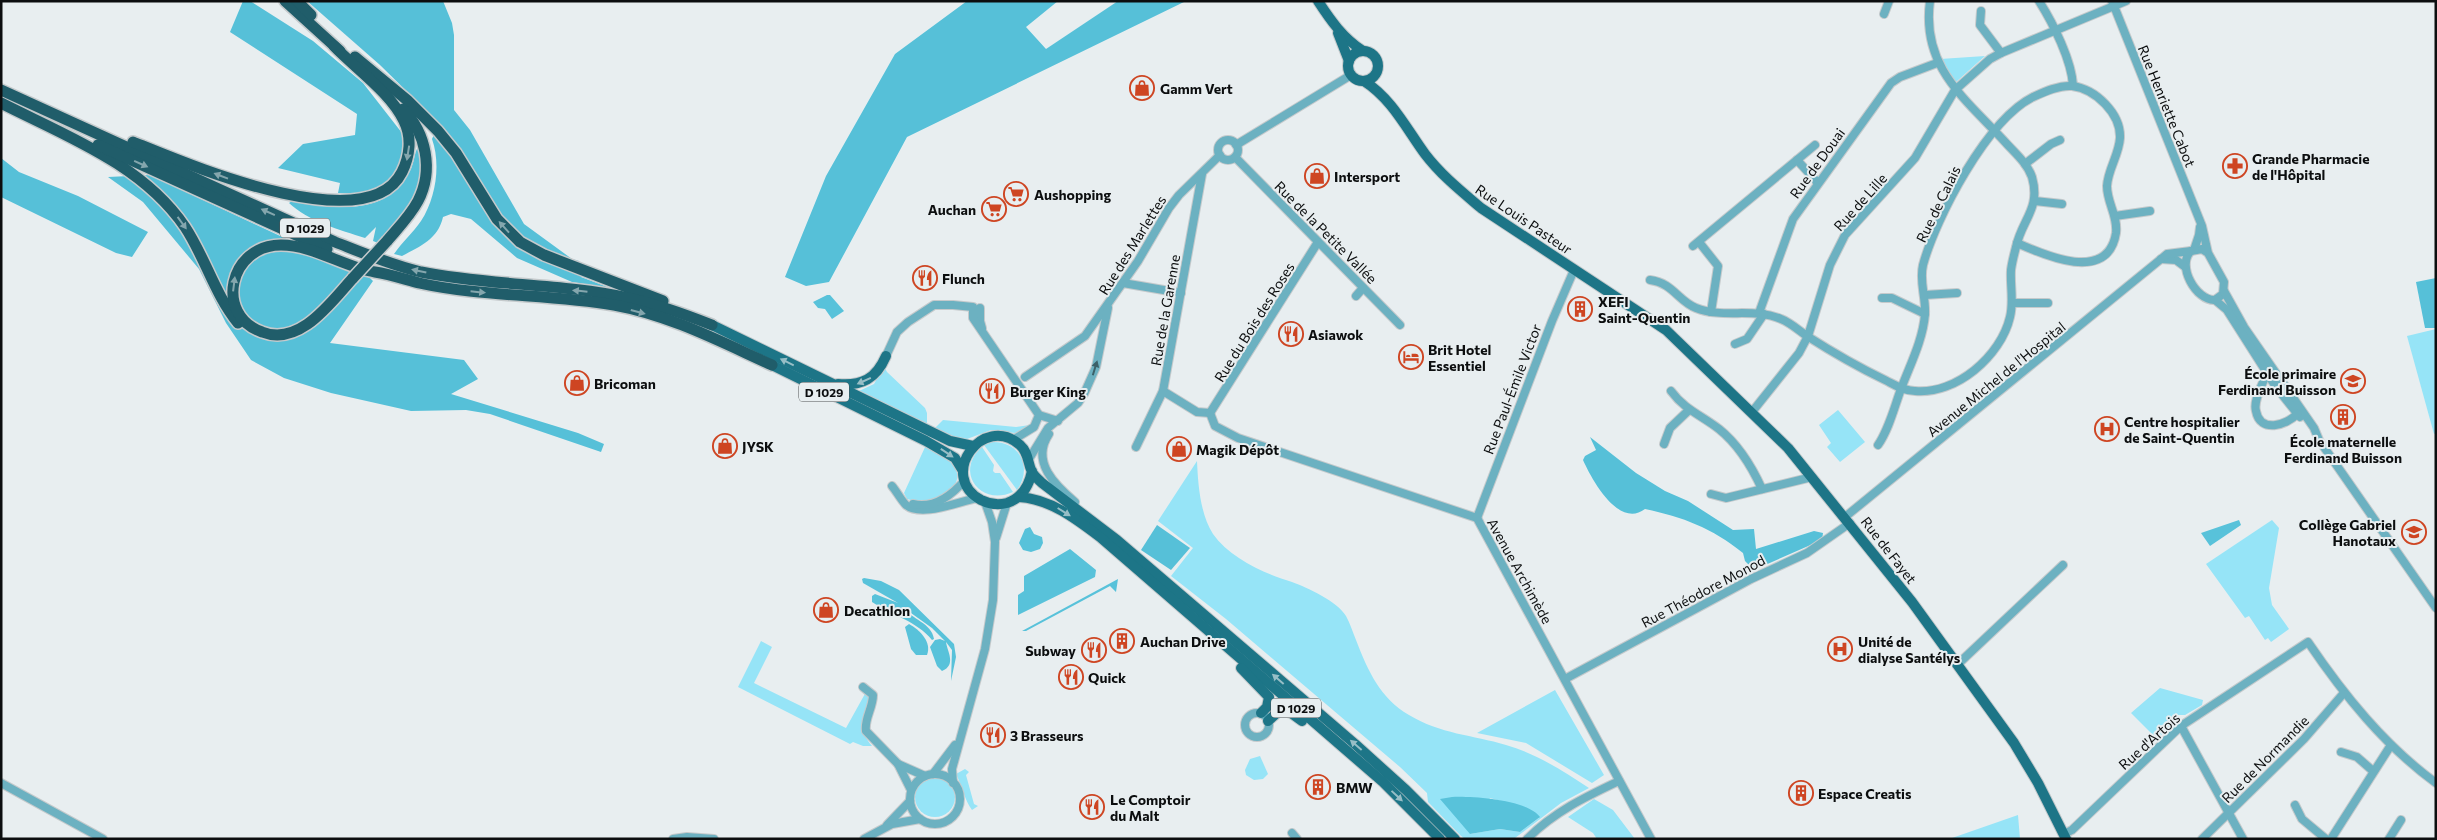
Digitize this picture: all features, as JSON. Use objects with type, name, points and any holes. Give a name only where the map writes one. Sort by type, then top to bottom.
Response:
[{"type":"highway","points":[[285,1],[406,112],[417,127],[424,144],[426,170],[422,191],[411,213],[389,243]]},
{"type":"highway","points":[[1,102],[106,157],[133,174],[158,194],[191,237],[232,315],[245,330],[255,336],[269,341],[282,342],[302,335],[332,309],[356,279],[418,210],[426,194],[431,170],[430,150],[424,131],[414,115],[297,1]]},
{"type":"highway","points":[[1,90],[230,180],[301,195],[356,201],[381,193],[396,181],[408,157],[409,137],[404,121],[392,102],[334,46]]},
{"type":"highway","points":[[355,56],[407,100],[434,127],[456,153],[497,219],[520,242],[559,261],[673,304],[712,325]]},
{"type":"highway","name":"D 1029","points":[[1,90],[326,238],[384,262],[460,278],[591,292],[628,298],[671,309],[712,325]]},
{"type":"highway","name":"D 1029","points":[[1,102],[378,272],[420,283],[470,291],[615,306],[686,326],[772,365]]},
{"type":"highway","points":[[356,279],[315,318],[299,329],[287,334],[273,335],[253,328],[238,310],[233,294],[235,275],[245,259],[258,250],[275,245],[306,249],[378,272]]},
{"type":"main road","points":[[1318,1],[1336,28],[1351,43],[1376,58],[1377,72],[1372,79],[1364,81],[1351,75],[1349,61],[1336,28]]},
{"type":"main road","points":[[1349,61],[1354,54],[1363,51]]},
{"type":"main road","name":"Rue Louis Pasteur","points":[[1377,72],[1388,101]]},
{"type":"main road","name":"Rue Louis Pasteur","points":[[1364,81],[1388,101],[1436,167],[1458,189],[1481,208],[1645,315]]},
{"type":"main road","name":"Rue de Fayet","points":[[1645,315],[1691,352],[1788,448],[1848,520],[1912,602],[2014,743],[2038,783],[2065,836]]},
{"type":"main road","points":[[712,325],[831,383],[851,385],[866,381],[875,374],[886,356]]},
{"type":"main road","name":"D 1029","points":[[772,365],[929,436],[961,445],[973,446]]},
{"type":"main road","name":"D 1029","points":[[831,383],[916,430]]},
{"type":"main road","name":"D 1029","points":[[929,436],[954,458],[964,475]]},
{"type":"main road","points":[[992,436],[1013,440],[1025,450],[1030,459],[1032,472],[1029,484],[1019,497],[1007,503],[981,500],[970,490],[964,475],[965,460],[973,446],[992,436]]},
{"type":"main road","name":"D 1029","points":[[1032,472],[1042,483],[1090,518],[1355,744],[1406,790],[1455,839]]},
{"type":"main road","name":"D 1029","points":[[1019,497],[1041,500],[1080,522],[1383,782],[1440,839]]},
{"type":"main road","points":[[1172,601],[1268,694],[1268,703],[1264,717],[1280,710],[1291,713],[1383,782]]},
{"type":"street","points":[[1884,14],[1889,1]]},
{"type":"street","points":[[1650,280],[1672,288],[1693,307],[1711,312],[1762,313],[1788,322],[1857,366],[1901,388],[1918,392],[1938,388],[1952,383],[1977,368],[2002,338],[2008,322],[2012,303],[2011,270],[2017,243],[2035,201],[2031,175],[2025,164],[1994,129],[1955,90],[1937,63],[1929,29],[1930,1]]},
{"type":"street","points":[[2017,243],[2061,260],[2090,262],[2100,258],[2114,242],[2116,233],[2115,216],[2111,208],[2107,188],[2118,151],[2118,127],[2114,115],[2101,101],[2087,91],[2073,86],[2073,74],[2055,31],[2039,1]]},
{"type":"street","name":"Rue de Lille","points":[[1752,412],[1798,353],[1808,336],[1830,266],[1845,235],[1915,158],[1955,90],[1990,59],[2001,53],[2113,4],[2126,1]]},
{"type":"street","name":"Rue Henriette Cabot","points":[[2113,4],[2199,220],[2208,254],[2224,282],[2224,291]]},
{"type":"street","points":[[1981,11],[1980,25],[2001,53]]},
{"type":"street","name":"Rue de Douai","points":[[1735,344],[1747,339],[1762,313],[1793,219],[1817,182],[1891,83],[1900,77],[1937,63]]},
{"type":"street","points":[[1236,145],[1351,75]]},
{"type":"street","name":"Rue de Calais","points":[[1878,445],[1921,335],[1925,314],[1925,295],[1921,281],[1923,266],[1937,228],[1960,181],[1994,129],[2026,101],[2046,91],[2073,86]]},
{"type":"street","points":[[2025,164],[2051,144],[2060,140]]},
{"type":"street","points":[[1232,141],[1236,145],[1238,151],[1235,157],[1225,159],[1220,155],[1218,149],[1223,142],[1232,141]]},
{"type":"street","points":[[1711,312],[1718,266],[1696,244],[1815,145]]},
{"type":"street","name":"Rue des Marlettes","points":[[1026,377],[1085,336],[1108,306],[1147,248],[1169,208],[1220,155]]},
{"type":"street","name":"Rue de la Petite Vallée","points":[[1235,157],[1400,325]]},
{"type":"street","points":[[1797,160],[1817,182]]},
{"type":"street","name":"Rue de la Garenne","points":[[1136,447],[1163,391],[1202,173]]},
{"type":"street","points":[[2035,201],[2062,204]]},
{"type":"street","points":[[2115,216],[2150,211]]},
{"type":"street","name":"Rue Henriette Cabot","points":[[2184,266],[2185,259],[2192,251],[2199,235],[2199,220]]},
{"type":"street","name":"Rue du Bois des Roses","points":[[1210,414],[1318,242]]},
{"type":"street","points":[[2192,251],[2202,249],[2208,254]]},
{"type":"street","name":"Avenue Michel de l'Hospital","points":[[1848,520],[2161,259],[2168,254],[2192,251]]},
{"type":"street","points":[[2161,259],[2176,260],[2184,266],[2200,295],[2205,299],[2215,300],[2227,310],[2268,374],[2297,414],[2319,440],[2436,608]]},
{"type":"street","name":"Rue Paul-Émile Victor","points":[[1477,518],[1552,321],[1574,270]]},
{"type":"street","points":[[1124,283],[1180,293]]},
{"type":"street","points":[[1356,296],[1363,288]]},
{"type":"street","points":[[2215,300],[2224,291],[2244,327],[2314,428],[2319,440]]},
{"type":"street","points":[[1925,295],[1957,293]]},
{"type":"street","points":[[1882,298],[1892,298],[1925,314]]},
{"type":"street","points":[[2012,303],[2048,303]]},
{"type":"street","points":[[886,356],[897,332],[908,322],[934,305],[953,304],[976,308]]},
{"type":"street","name":"Rue des Marlettes","points":[[1058,421],[1078,403],[1091,381],[1096,367],[1108,306]]},
{"type":"street","points":[[976,308],[982,328],[1015,372],[1026,377],[1023,390]]},
{"type":"street","points":[[976,308],[973,318],[1039,415],[1058,421]]},
{"type":"street","points":[[2268,374],[2271,373],[2285,394],[2293,400]]},
{"type":"street","points":[[2268,374],[2265,377],[2256,405],[2258,416],[2264,423],[2278,426],[2290,421],[2297,414]]},
{"type":"street","points":[[1671,390],[1689,410],[1720,430],[1737,447],[1754,472],[1762,489]]},
{"type":"street","points":[[1163,391],[1197,412],[1210,414]]},
{"type":"street","points":[[1664,444],[1670,428],[1689,410]]},
{"type":"street","name":"Avenue Archimède","points":[[1210,414],[1215,426],[1238,438],[1477,518],[1651,839]]},
{"type":"street","points":[[1013,440],[1034,427],[1039,415]]},
{"type":"street","points":[[1030,459],[1048,428],[1058,421]]},
{"type":"street","points":[[1058,421],[1045,443],[1044,466],[1051,481],[1090,518]]},
{"type":"street","points":[[902,498],[916,505],[938,501],[948,496],[964,475]]},
{"type":"street","points":[[1712,494],[1726,498],[1812,477]]},
{"type":"street","points":[[864,839],[901,821],[920,819],[938,824],[952,817],[959,801],[952,769],[985,648],[993,600],[995,542],[992,522],[981,500],[932,510],[920,510],[910,507],[892,486]]},
{"type":"street","points":[[995,542],[1007,503]]},
{"type":"street","name":"Rue Théodore Monod","points":[[1565,679],[1751,579],[1807,554],[1848,520]]},
{"type":"street","points":[[1957,665],[2063,564]]},
{"type":"street","name":"Rue d'Artois","points":[[2065,836],[2181,726],[2308,642],[2344,694]]},
{"type":"street","points":[[864,687],[873,695],[873,702],[865,725],[866,731],[898,764],[911,790],[911,808],[920,819]]},
{"type":"street","points":[[2344,694],[2391,745],[2436,783]]},
{"type":"street","name":"Rue de Normandie","points":[[2202,839],[2304,739],[2344,694]]},
{"type":"street","points":[[2181,726],[2244,839]]},
{"type":"street","points":[[934,774],[958,742]]},
{"type":"street","points":[[2331,839],[2391,745]]},
{"type":"street","points":[[2342,752],[2357,757],[2373,771]]},
{"type":"street","points":[[898,764],[925,776]]},
{"type":"street","points":[[911,790],[925,776],[934,774],[941,775],[954,783]]},
{"type":"street","points":[[1526,839],[1570,805],[1595,791],[1619,781]]},
{"type":"street","points":[[1,783],[103,839]]},
{"type":"street","points":[[884,828],[910,801]]},
{"type":"street","points":[[2296,805],[2302,819],[2326,839]]},
{"type":"street","points":[[2389,839],[2400,820]]},
{"type":"street","points":[[673,839],[687,836],[714,839]]},
{"type":"shaded area","points":[[243,1],[250,1],[313,41],[363,83],[402,133],[403,154],[399,171],[383,188],[363,194],[338,193],[340,183],[278,168],[303,144],[355,135],[357,114],[230,32]]},
{"type":"shaded area","points":[[307,1],[443,1],[452,23],[454,35],[454,110],[470,130],[524,224],[572,259],[579,261],[581,277],[610,288],[572,282],[517,258],[471,219],[451,214],[443,217],[441,225],[428,241],[402,256],[394,254],[415,230],[430,202],[436,181],[436,159],[432,139],[439,123],[380,65]]},
{"type":"shaded area","points":[[967,1],[1058,1],[1026,27],[1046,49],[1118,1],[1186,1],[907,137],[829,282],[806,286],[785,277],[826,176],[895,54]]},
{"type":"shaded area","points":[[1985,56],[1956,82],[1940,59]]},
{"type":"shaded area","points":[[419,145],[421,177],[414,200],[378,243],[373,241],[376,227],[365,238],[315,220],[289,203],[292,201],[340,207],[370,204],[384,198],[397,189],[407,176]]},
{"type":"shaded area","points":[[1,158],[19,172],[78,196],[148,232],[132,257],[116,253],[1,197]]},
{"type":"shaded area","points":[[150,175],[370,278],[373,281],[330,343],[464,360],[478,379],[451,394],[578,433],[604,444],[601,452],[490,414],[466,410],[411,411],[331,393],[284,378],[251,360],[226,323],[199,269],[143,202],[108,177]]},
{"type":"shaded area","points":[[2436,278],[2436,328],[2425,328],[2416,282]]},
{"type":"shaded area","points":[[830,295],[844,311],[832,319],[825,309],[818,308],[813,302]]},
{"type":"shaded area","points":[[2436,329],[2436,433],[2434,434],[2407,336]]},
{"type":"shaded area","points":[[884,366],[887,372],[925,408],[927,424],[859,391],[874,384]]},
{"type":"shaded area","points":[[1838,410],[1865,442],[1840,462],[1827,447],[1831,443],[1819,425]]},
{"type":"shaded area","points":[[943,420],[1016,427],[1030,425],[1015,433],[991,430],[967,439],[959,439],[935,428]]},
{"type":"shaded area","points":[[1590,437],[1636,473],[1665,491],[1688,501],[1733,530],[1754,529],[1756,549],[1814,531],[1823,533],[1822,540],[1756,569],[1745,561],[1743,553],[1731,544],[1697,525],[1645,509],[1635,513],[1626,513],[1616,508],[1608,500],[1593,479],[1583,460],[1585,456],[1596,450]]},
{"type":"shaded area","points":[[992,442],[1010,446],[1021,457],[1024,473],[1022,482],[1017,490],[984,445]]},
{"type":"shaded area","points":[[926,445],[941,454],[954,466],[957,480],[943,497],[920,503],[907,499],[904,493]]},
{"type":"shaded area","points":[[982,447],[994,465],[993,471],[1000,473],[1013,492],[990,495],[981,491],[975,484],[971,476],[970,466],[974,456]]},
{"type":"shaded area","points":[[1197,461],[1202,508],[1213,534],[1220,543],[1238,558],[1271,574],[1314,591],[1342,610],[1370,673],[1383,692],[1399,708],[1409,715],[1433,726],[1506,745],[1528,753],[1559,769],[1589,788],[1561,803],[1515,838],[1465,839],[1428,802],[1427,793],[1400,767],[1226,619],[1171,576],[1193,548],[1158,521]],"holes":[[[1490,798],[1518,806],[1539,818],[1520,832],[1500,829],[1470,834]]]},
{"type":"shaded area","points":[[2239,520],[2241,525],[2210,546],[2201,533]]},
{"type":"shaded area","points":[[2272,520],[2279,528],[2269,588],[2272,605],[2289,629],[2271,642],[2268,638],[2265,640],[2249,616],[2245,618],[2206,564]]},
{"type":"shaded area","points":[[1157,525],[1190,548],[1171,570],[1141,550]]},
{"type":"shaded area","points":[[1030,527],[1034,534],[1042,537],[1043,543],[1040,549],[1031,552],[1023,550],[1019,543],[1025,529]]},
{"type":"shaded area","points":[[1070,549],[1096,570],[1095,577],[1018,615],[1018,595],[1024,591],[1024,576]]},
{"type":"shaded area","points":[[862,579],[881,581],[899,590],[954,644],[956,657],[951,681],[952,650],[946,642],[950,662],[947,668],[942,671],[937,666],[930,647],[935,640],[945,641],[932,628],[904,608],[929,629],[934,639],[932,640],[926,633],[911,623],[872,602],[872,596],[875,594],[898,603],[863,583]]},
{"type":"shaded area","points":[[1118,579],[1116,592],[1110,586],[1026,631],[1022,631]]},
{"type":"shaded area","points":[[909,624],[924,637],[928,646],[927,655],[916,655],[911,649],[905,627]]},
{"type":"shaded area","points":[[761,641],[772,647],[754,683],[846,728],[866,692],[871,699],[863,728],[872,746],[863,746],[853,742],[850,744],[738,687]]},
{"type":"shaded area","points":[[2160,688],[2203,700],[2202,705],[2185,715],[2175,715],[2168,729],[2157,739],[2131,713]]},
{"type":"shaded area","points":[[1555,690],[1604,775],[1592,783],[1526,743],[1477,733]]},
{"type":"shaded area","points":[[1260,756],[1268,774],[1263,779],[1254,780],[1246,775],[1245,770],[1250,759]]},
{"type":"shaded area","points":[[965,769],[969,772],[966,775],[974,804],[978,806],[972,810],[956,774]]},
{"type":"shaded area","points":[[939,777],[946,780],[952,786],[955,797],[954,805],[946,814],[939,817],[931,817],[924,814],[916,805],[915,793],[918,786],[927,778]]},
{"type":"shaded area","points":[[1452,797],[1499,800],[1534,811],[1540,817],[1520,832],[1500,829],[1470,834],[1440,799]]},
{"type":"shaded area","points":[[1594,799],[1613,810],[1635,839],[1597,839],[1593,833],[1568,817]]},
{"type":"shaded area","points":[[2018,815],[2020,839],[1952,839],[1952,838]]},
{"type":"place","name":"Gamm Vert","points":[[1142,88]]},
{"type":"place","name":"Grande Pharmacie de l'Hôpital","points":[[2235,166]]},
{"type":"place","name":"Intersport","points":[[1317,176]]},
{"type":"place","name":"Aushopping","points":[[1016,194]]},
{"type":"place","name":"Auchan","points":[[994,209]]},
{"type":"place","name":"Flunch","points":[[925,278]]},
{"type":"place","name":"XEFI Saint-Quentin","points":[[1580,309]]},
{"type":"place","name":"Asiawok","points":[[1291,334]]},
{"type":"place","name":"Brit Hotel Essentiel","points":[[1411,357]]},
{"type":"place","name":"École primaire Ferdinand Buisson","points":[[2353,381]]},
{"type":"place","name":"Bricoman","points":[[577,383]]},
{"type":"place","name":"Burger King","points":[[992,391]]},
{"type":"place","name":"École maternelle Ferdinand Buisson","points":[[2343,417]]},
{"type":"place","name":"Centre hospitalier de Saint-Quentin","points":[[2107,429]]},
{"type":"place","name":"JYSK","points":[[725,446]]},
{"type":"place","name":"Magik Dépôt","points":[[1179,449]]},
{"type":"place","name":"Collège Gabriel Hanotaux","points":[[2414,532]]},
{"type":"place","name":"Decathlon","points":[[826,610]]},
{"type":"place","name":"Auchan Drive","points":[[1122,641]]},
{"type":"place","name":"Unité de dialyse Santélys","points":[[1840,649]]},
{"type":"place","name":"Subway","points":[[1094,650]]},
{"type":"place","name":"Quick","points":[[1071,677]]},
{"type":"place","name":"3 Brasseurs","points":[[993,735]]},
{"type":"place","name":"BMW","points":[[1318,787]]},
{"type":"place","name":"Espace Creatis","points":[[1801,793]]},
{"type":"place","name":"Le Comptoir du Malt","points":[[1092,807]]}]
